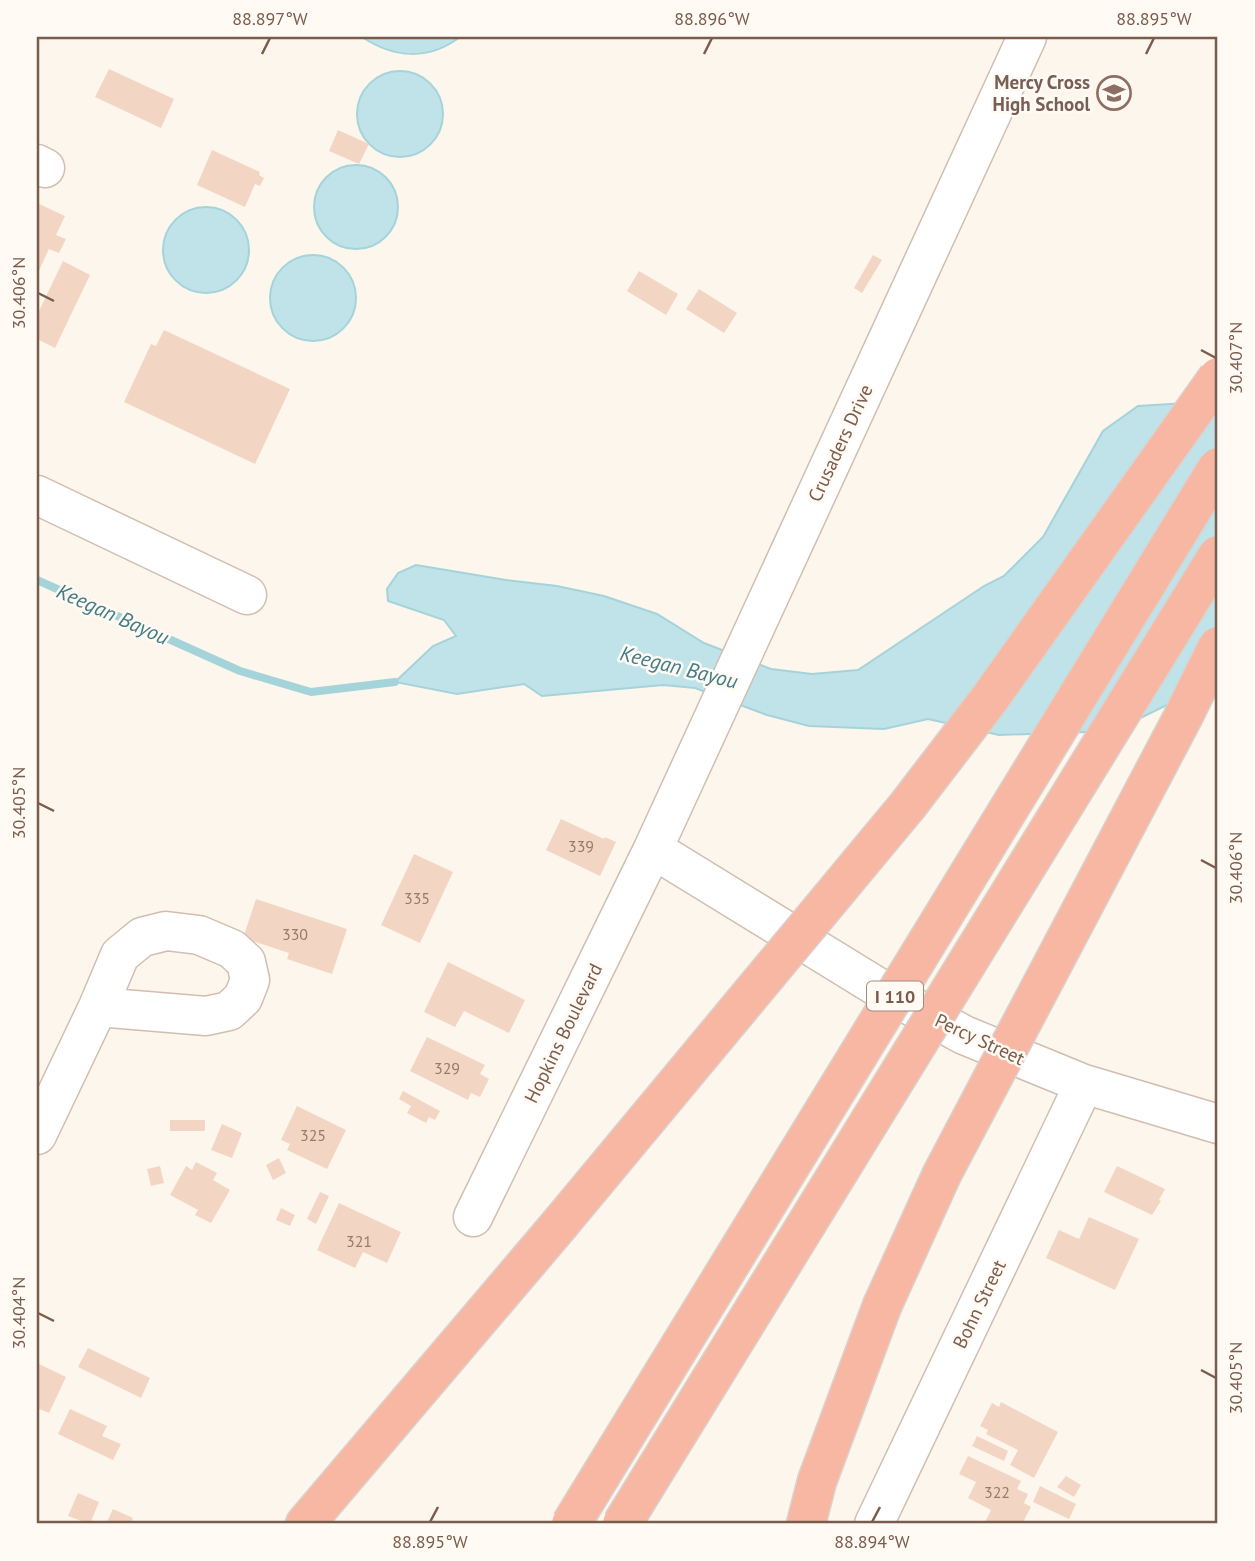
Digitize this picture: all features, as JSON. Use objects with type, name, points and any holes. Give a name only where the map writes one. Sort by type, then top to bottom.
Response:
[{"type":"highway","points":[[305,1524],[559,1225],[908,805],[990,698],[1218,377]]},
{"type":"highway","name":"I 110","points":[[571,1524],[1218,467]]},
{"type":"highway","name":"I 110","points":[[622,1524],[1218,555]]},
{"type":"highway","points":[[806,1524],[817,1481],[882,1306],[942,1174],[1177,729],[1218,646]]},
{"type":"street","name":"Crusaders Drive","points":[[653,849],[1027,37]]},
{"type":"street","points":[[37,495],[247,595]]},
{"type":"street","name":"Percy Street","points":[[653,849],[884,991],[953,1029],[1084,1084],[1218,1124]]},
{"type":"street","name":"Hopkins Boulevard","points":[[473,1217],[653,849]]},
{"type":"street","points":[[37,1135],[97,1007]]},
{"type":"street","name":"Bohn Street","points":[[874,1524],[1084,1084]]},
{"type":"water","points":[[362,37],[460,37],[436,50],[411,54],[386,49]]},
{"type":"water","points":[[400,71],[424,78],[436,90],[443,114],[436,138],[424,150],[400,157],[376,150],[364,138],[357,114],[364,90],[376,78]]},
{"type":"water","points":[[356,165],[372,168],[386,177],[395,191],[398,207],[395,223],[386,237],[372,246],[356,249],[340,246],[326,237],[317,223],[314,207],[317,191],[326,177],[340,168]]},
{"type":"water","points":[[206,207],[230,214],[242,226],[249,250],[242,274],[230,286],[206,293],[182,286],[170,274],[163,250],[170,226],[182,214]]},
{"type":"water","points":[[313,255],[329,259],[343,268],[352,282],[356,298],[352,314],[343,328],[329,337],[313,341],[297,337],[283,328],[274,314],[270,298],[274,282],[283,268],[297,259]]},
{"type":"water","points":[[1218,401],[1218,680],[1114,731],[999,735],[928,719],[884,729],[809,726],[767,715],[695,688],[663,685],[542,696],[524,684],[457,694],[395,682],[433,646],[456,636],[444,620],[388,601],[387,589],[398,573],[416,565],[557,586],[604,596],[657,614],[704,643],[771,669],[812,674],[858,670],[984,586],[1004,576],[1043,537],[1103,431],[1138,406]]},
{"type":"building","points":[[109,69],[174,99],[161,128],[95,97]]},
{"type":"building","points":[[338,130],[369,144],[359,164],[329,151]]},
{"type":"building","points":[[212,150],[260,172],[259,175],[264,178],[260,186],[255,184],[245,207],[197,185]]},
{"type":"building","points":[[37,203],[65,216],[56,235],[66,239],[59,253],[49,249],[37,275]]},
{"type":"building","points":[[873,255],[882,260],[862,293],[854,288]]},
{"type":"building","points":[[63,261],[90,275],[55,348],[37,339],[37,315]]},
{"type":"building","points":[[639,271],[678,294],[666,315],[627,291]]},
{"type":"building","points":[[699,289],[737,313],[724,333],[686,309]]},
{"type":"building","points":[[164,330],[290,389],[255,464],[124,402],[151,344],[156,346]]},
{"type":"building","points":[[561,819],[616,842],[600,876],[546,850]]},
{"type":"building","points":[[414,854],[453,872],[420,943],[381,925]]},
{"type":"building","points":[[256,899],[347,929],[332,974],[287,959],[289,953],[243,938]]},
{"type":"building","points":[[448,962],[525,1000],[509,1033],[464,1011],[455,1027],[424,1012]]},
{"type":"building","points":[[427,1037],[485,1065],[480,1074],[489,1079],[480,1097],[471,1093],[468,1100],[410,1071]]},
{"type":"building","points":[[403,1091],[440,1111],[435,1120],[429,1117],[426,1123],[407,1113],[411,1106],[399,1099]]},
{"type":"building","points":[[297,1106],[346,1130],[327,1169],[287,1150],[290,1144],[281,1140]]},
{"type":"building","points":[[170,1120],[205,1120],[205,1131],[170,1131]]},
{"type":"building","points":[[222,1124],[242,1133],[232,1158],[211,1150]]},
{"type":"building","points":[[279,1158],[286,1173],[273,1180],[266,1165]]},
{"type":"building","points":[[196,1162],[217,1173],[213,1180],[230,1190],[211,1223],[195,1215],[198,1210],[170,1195],[186,1166],[192,1170]]},
{"type":"building","points":[[160,1166],[164,1183],[151,1186],[147,1169]]},
{"type":"building","points":[[1117,1166],[1165,1189],[1152,1215],[1104,1192]]},
{"type":"building","points":[[320,1192],[329,1196],[316,1224],[307,1219]]},
{"type":"building","points":[[339,1203],[401,1232],[387,1263],[363,1252],[355,1268],[317,1250]]},
{"type":"building","points":[[281,1208],[295,1215],[290,1226],[276,1220]]},
{"type":"building","points":[[1089,1217],[1139,1239],[1115,1290],[1046,1258],[1059,1230],[1079,1239]]},
{"type":"building","points":[[88,1348],[150,1378],[141,1398],[78,1367]]},
{"type":"building","points":[[37,1363],[66,1377],[49,1413],[37,1408]]},
{"type":"building","points":[[1001,1402],[1058,1432],[1034,1478],[1010,1465],[1018,1450],[986,1434],[988,1430],[980,1426],[992,1403],[999,1407]]},
{"type":"building","points":[[70,1409],[107,1426],[102,1436],[121,1444],[113,1460],[58,1434]]},
{"type":"building","points":[[977,1436],[1008,1451],[1004,1461],[972,1446]]},
{"type":"building","points":[[968,1456],[1021,1481],[1017,1489],[1028,1494],[1024,1503],[1031,1507],[1022,1524],[984,1524],[991,1510],[968,1498],[976,1482],[959,1474]]},
{"type":"building","points":[[1066,1476],[1081,1485],[1074,1497],[1057,1487]]},
{"type":"building","points":[[1040,1486],[1076,1504],[1069,1519],[1033,1502]]},
{"type":"building","points":[[78,1493],[99,1502],[90,1524],[68,1516]]},
{"type":"building","points":[[113,1509],[133,1518],[130,1524],[106,1524]]},
{"type":"waterway","name":"Keegan Bayou","points":[[37,580],[240,671],[311,692],[395,682]]},
{"type":"place","name":"Mercy Cross High School","points":[[1114,93]]}]
